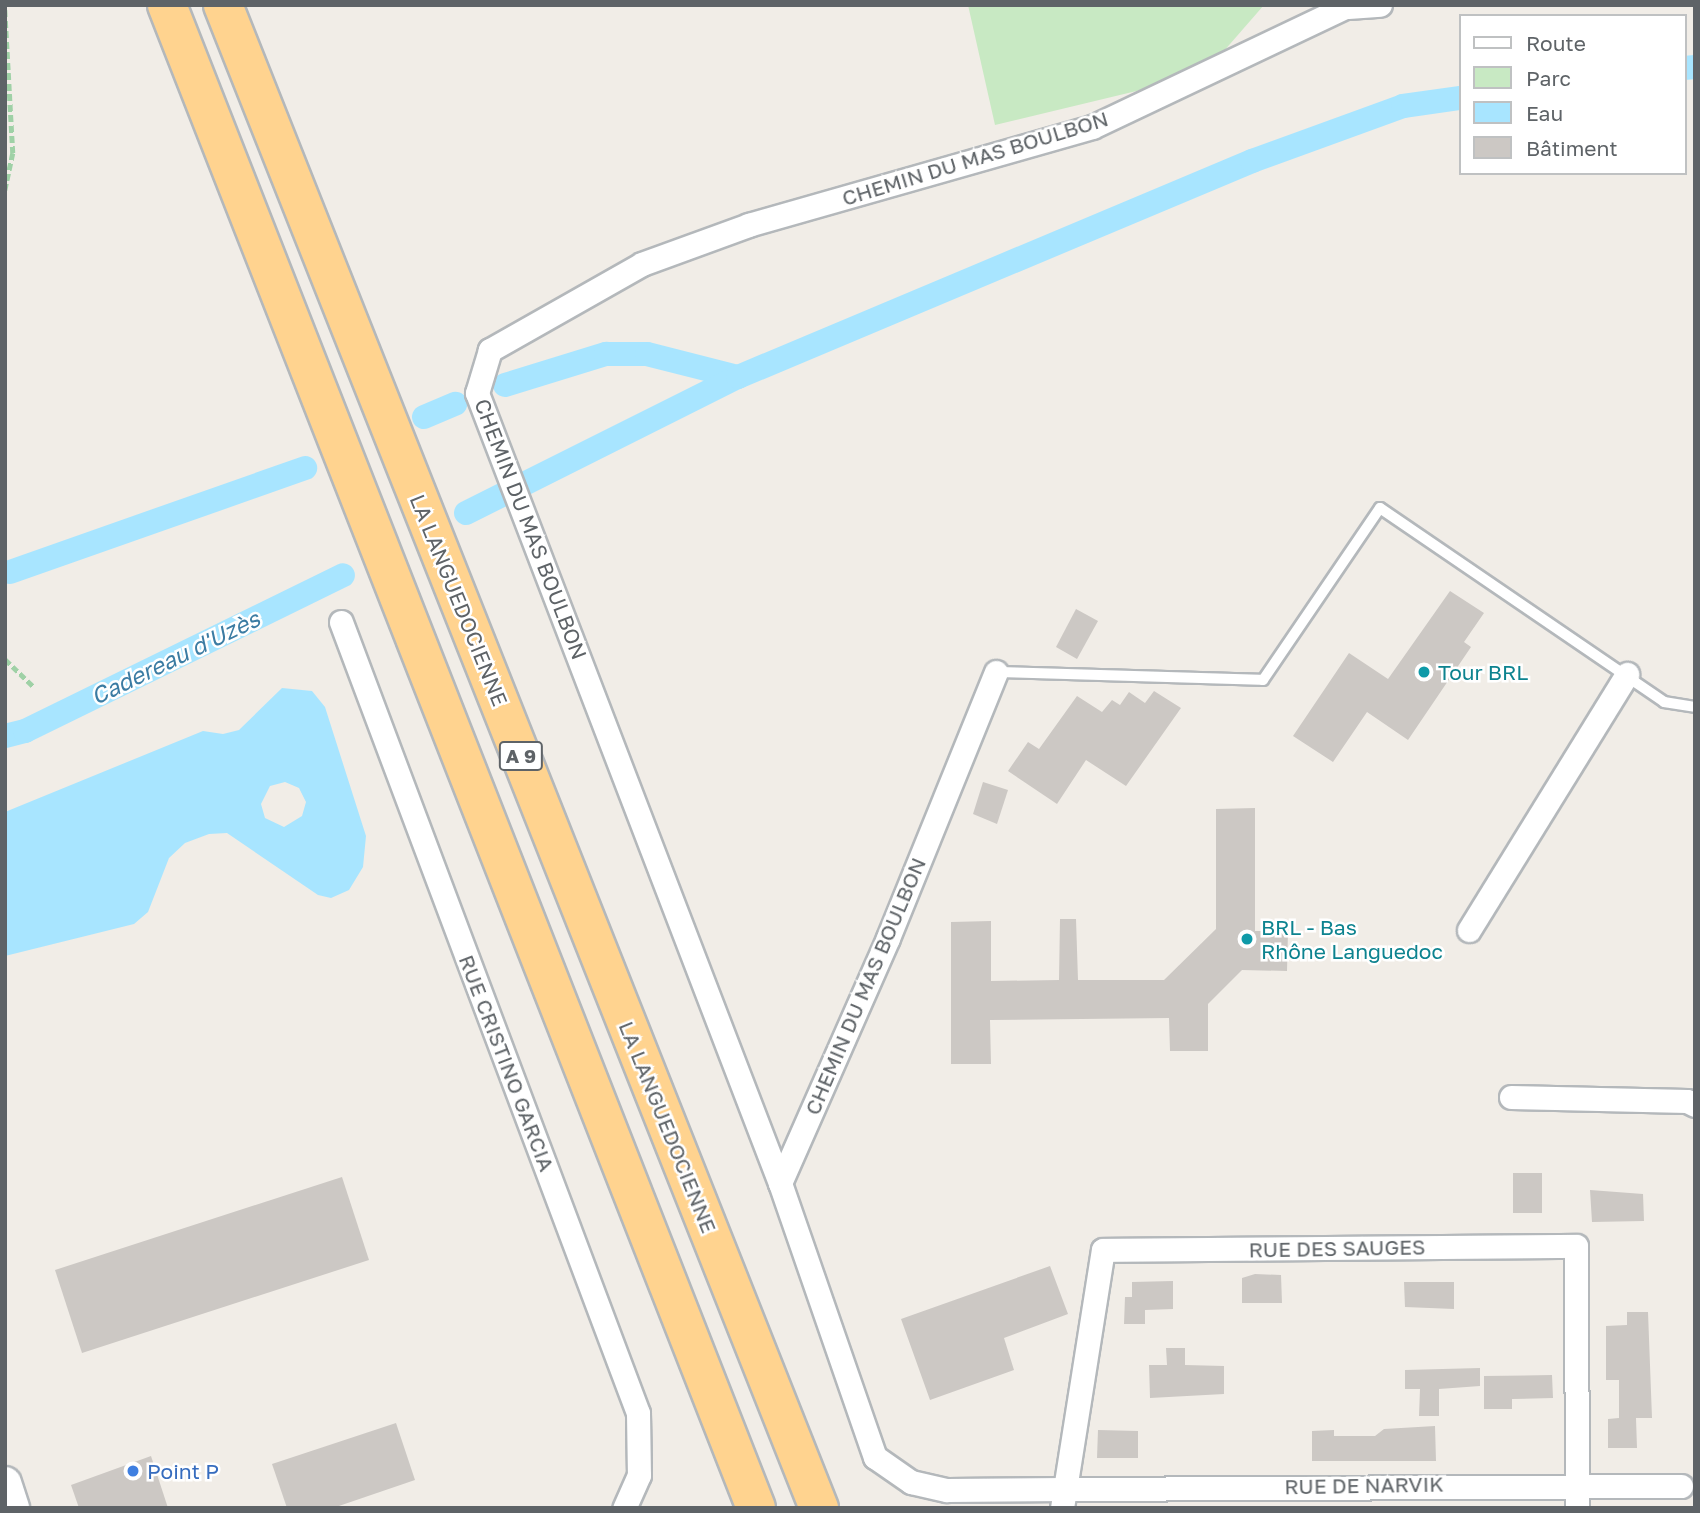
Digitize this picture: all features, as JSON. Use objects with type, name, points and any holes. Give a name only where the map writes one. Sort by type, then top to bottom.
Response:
[{"type":"highway","name":"A 9","points":[[167,5],[756,1508]]},
{"type":"highway","name":"LA LANGUEDOCIENNE","points":[[223,5],[820,1508]]},
{"type":"street","points":[[1348,6],[1380,5]]},
{"type":"street","name":"CHEMIN DU MAS BOULBON","points":[[1063,1498],[947,1490],[911,1482],[875,1457],[780,1182],[477,393],[490,351],[642,264],[750,225],[1092,127],[1348,6]]},
{"type":"street","name":"RUE CRISTINO GARCIA","points":[[341,622],[638,1413],[639,1475],[624,1508]]},
{"type":"street","name":"CHEMIN DU MAS BOULBON","points":[[780,1182],[888,938],[996,672]]},
{"type":"street","points":[[1469,930],[1626,674]]},
{"type":"street","points":[[1511,1097],[1687,1101],[1695,1105]]},
{"type":"street","name":"RUE DES SAUGES","points":[[1063,1498],[1103,1250],[1576,1245],[1577,1483]]},
{"type":"street","points":[[5,1483],[13,1508]]},
{"type":"street","points":[[1577,1483],[1577,1508]]},
{"type":"street","name":"RUE DE NARVIK","points":[[1063,1498],[1577,1483],[1681,1486]]},
{"type":"lane","points":[[996,672],[1263,680],[1380,508],[1664,702],[1695,707]]},
{"type":"path","points":[[5,10],[13,153],[5,192]]},
{"type":"path","points":[[5,659],[33,686]]},
{"type":"green space","points":[[968,5],[1264,5],[1203,75],[995,125]]},
{"type":"water","points":[[282,688],[312,691],[325,707],[366,836],[363,867],[349,890],[331,898],[318,895],[227,833],[209,834],[185,843],[169,858],[148,912],[134,924],[5,956],[5,812],[203,731],[223,734],[239,730]],"holes":[[[285,782],[299,788],[306,802],[302,816],[284,827],[265,818],[261,804],[270,786]]]},
{"type":"building","name":"Tour BRL","points":[[1450,591],[1484,613],[1464,642],[1471,647],[1408,740],[1367,712],[1333,762],[1293,736],[1349,653],[1388,679]]},
{"type":"building","points":[[1076,609],[1098,621],[1077,659],[1056,647]]},
{"type":"building","points":[[1154,691],[1181,708],[1126,786],[1086,760],[1057,804],[1008,771],[1028,742],[1039,749],[1077,696],[1102,712],[1112,700],[1120,705],[1129,692],[1145,703]]},
{"type":"building","points":[[983,782],[1008,790],[997,824],[973,814]]},
{"type":"building","name":"BRL - Bas Rhône Languedoc","points":[[1255,808],[1255,931],[1288,931],[1287,971],[1242,970],[1208,1004],[1208,1051],[1170,1051],[1169,1018],[990,1020],[991,1064],[951,1064],[951,922],[991,921],[991,981],[1059,980],[1060,919],[1076,919],[1078,980],[1164,980],[1216,929],[1216,809]]},
{"type":"building","points":[[1513,1173],[1542,1173],[1542,1213],[1513,1213]]},
{"type":"building","points":[[342,1177],[369,1260],[82,1353],[55,1270]]},
{"type":"building","points":[[1590,1190],[1643,1194],[1644,1221],[1592,1222]]},
{"type":"building","points":[[1050,1266],[1068,1314],[1004,1338],[1014,1370],[930,1400],[901,1319]]},
{"type":"building","points":[[1255,1274],[1281,1275],[1282,1303],[1242,1303],[1242,1278]]},
{"type":"building","points":[[1173,1281],[1173,1309],[1145,1310],[1145,1324],[1124,1324],[1125,1297],[1132,1297],[1132,1282]]},
{"type":"building","points":[[1404,1282],[1454,1282],[1454,1309],[1405,1307]]},
{"type":"building","points":[[1627,1312],[1648,1312],[1652,1418],[1636,1418],[1637,1448],[1608,1448],[1608,1419],[1619,1418],[1619,1380],[1606,1380],[1606,1326],[1627,1325]]},
{"type":"building","points":[[1166,1348],[1185,1348],[1185,1365],[1224,1366],[1224,1394],[1150,1398],[1149,1365],[1167,1365]]},
{"type":"building","points":[[1480,1368],[1480,1386],[1439,1389],[1439,1416],[1419,1416],[1420,1389],[1405,1389],[1405,1370]]},
{"type":"building","points":[[1552,1375],[1553,1398],[1512,1399],[1512,1409],[1484,1409],[1484,1376]]},
{"type":"building","points":[[396,1423],[415,1480],[333,1508],[287,1508],[272,1464]]},
{"type":"building","points":[[1435,1426],[1436,1461],[1312,1461],[1312,1431],[1334,1430],[1334,1436],[1375,1436],[1384,1429]]},
{"type":"building","points":[[1098,1430],[1138,1431],[1138,1458],[1097,1458]]},
{"type":"building","name":"Point P","points":[[151,1456],[168,1508],[79,1508],[71,1485]]},
{"type":"waterway","points":[[1686,68],[1695,67]]},
{"type":"waterway","points":[[466,513],[738,377],[1252,161],[1403,106],[1458,98]]},
{"type":"waterway","points":[[505,385],[606,354],[647,354],[738,377]]},
{"type":"waterway","points":[[424,417],[455,404]]},
{"type":"waterway","points":[[10,572],[305,468]]},
{"type":"waterway","name":"Cadereau d'Uzès","points":[[5,736],[25,731],[343,575]]},
{"type":"place","name":"Tour BRL","points":[[1424,672]]},
{"type":"place","name":"BRL - Bas Rhône Languedoc","points":[[1247,939]]},
{"type":"place","name":"Point P","points":[[133,1471]]}]
